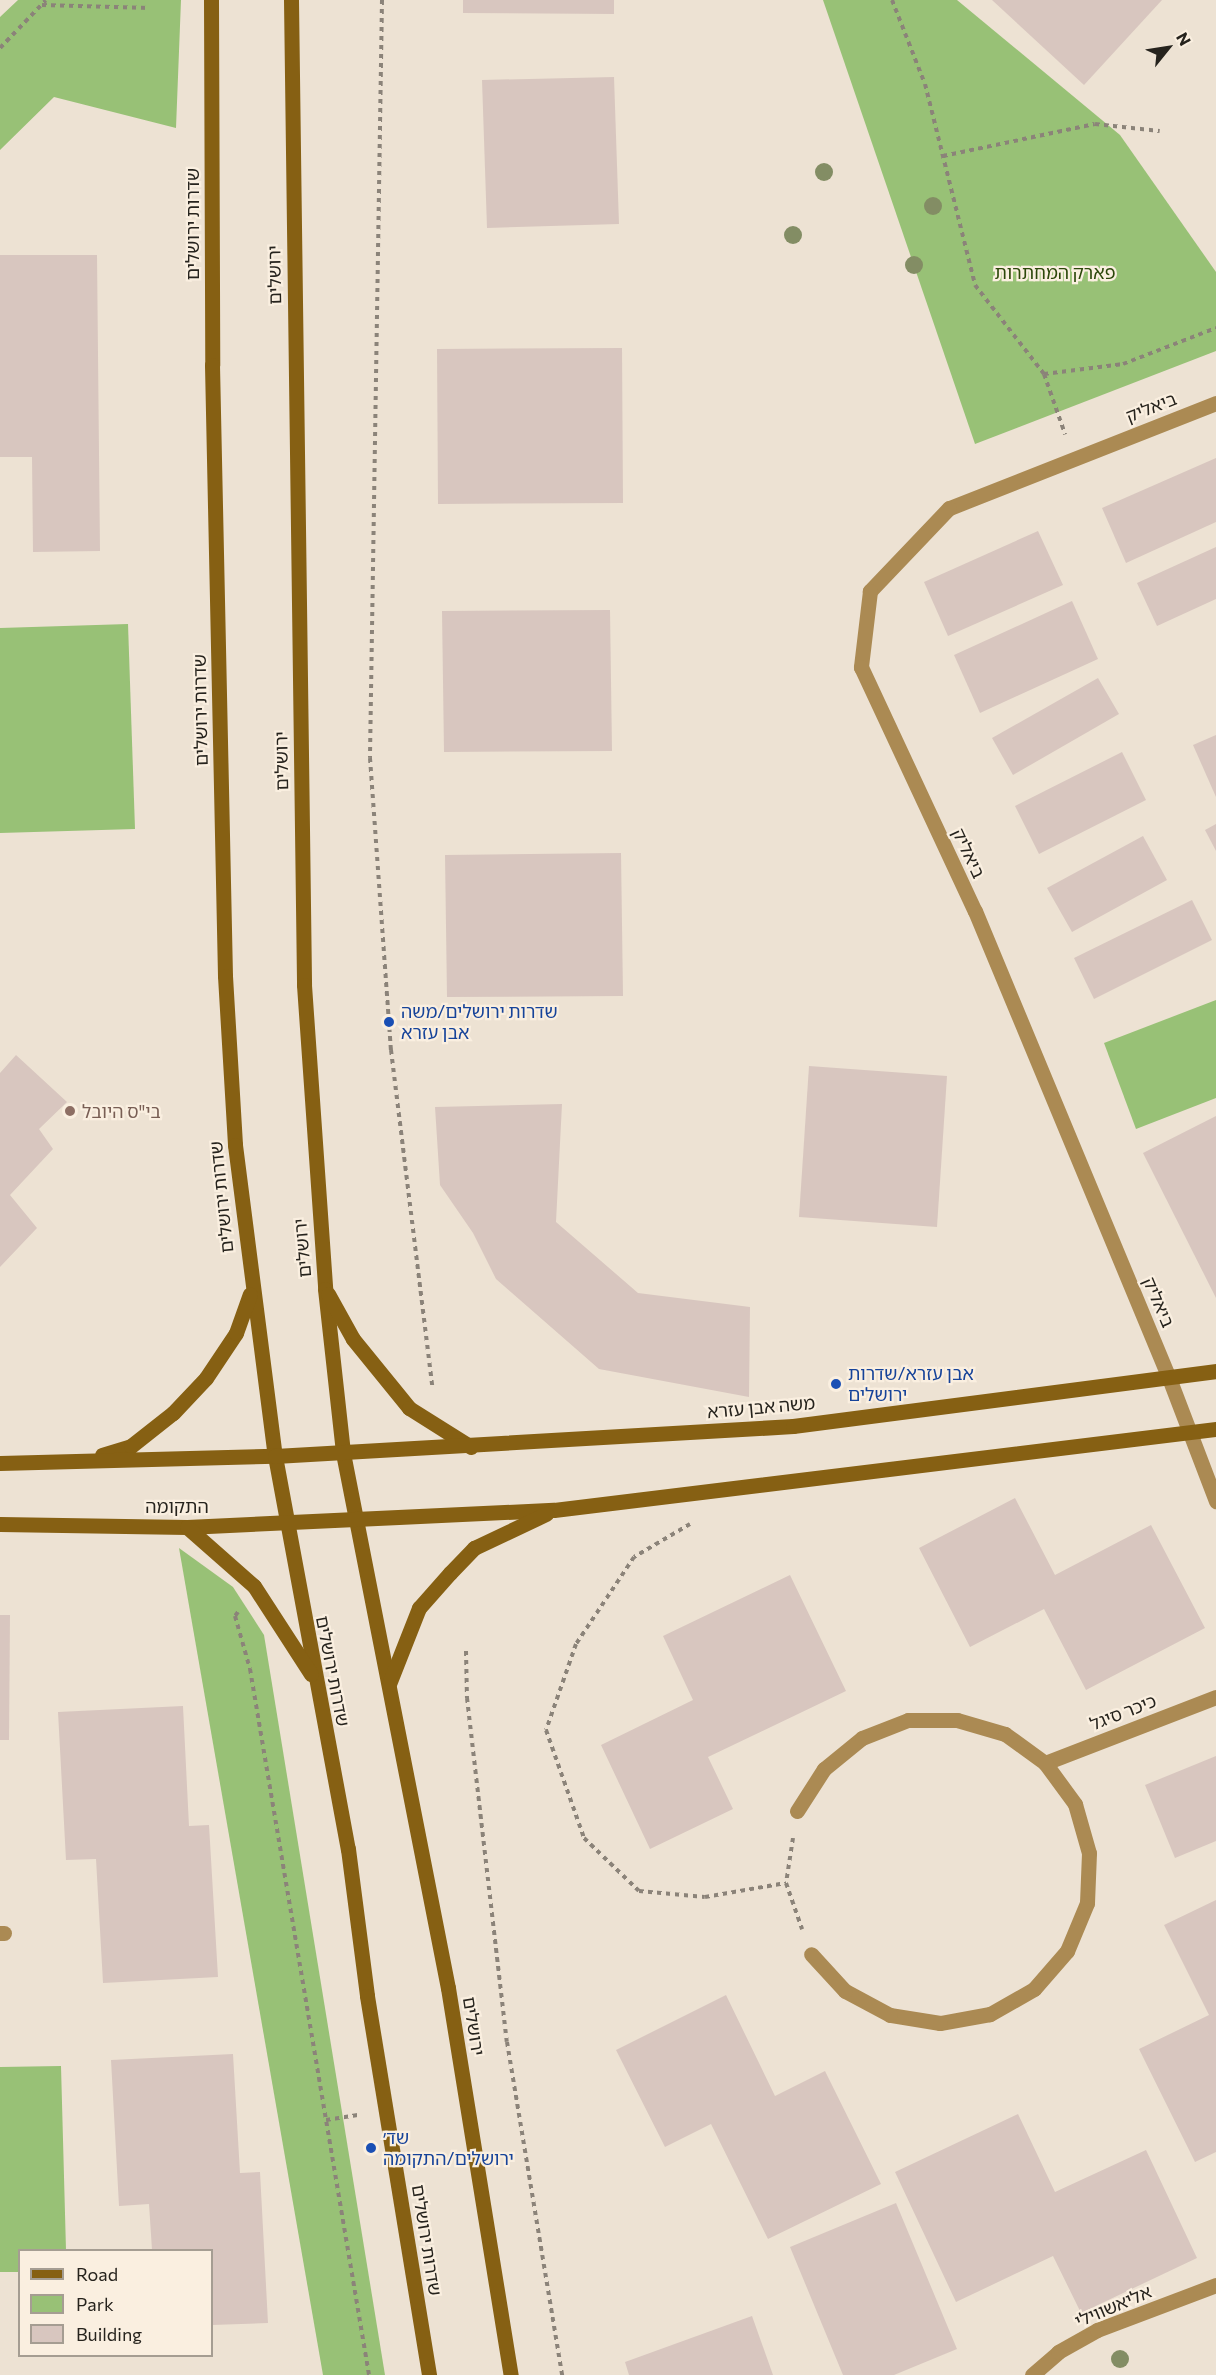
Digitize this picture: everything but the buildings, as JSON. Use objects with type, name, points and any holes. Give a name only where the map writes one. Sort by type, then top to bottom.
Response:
[{"type":"main road","name":"שדרות ירושלים","points":[[211,0],[212,377],[225,976],[235,1145],[251,1289],[275,1456],[348,1849],[367,1996],[429,2375]]},
{"type":"main road","name":"ירושלים","points":[[291,0],[304,985],[325,1289],[343,1453],[355,1519]]},
{"type":"main road","points":[[85,1461],[131,1446],[173,1413],[206,1378],[236,1333],[251,1289]]},
{"type":"main road","points":[[325,1289],[353,1338],[409,1408],[471,1447]]},
{"type":"main road","name":"משה אבן עזרא","points":[[343,1453],[793,1426],[1216,1371]]},
{"type":"main road","points":[[389,1684],[355,1519],[554,1510],[1216,1429]]},
{"type":"main road","points":[[0,1463],[343,1453]]},
{"type":"main road","points":[[389,1684],[419,1608],[450,1573],[474,1548],[554,1510]]},
{"type":"main road","name":"התקומה","points":[[0,1524],[187,1527],[355,1519]]},
{"type":"main road","points":[[187,1527],[254,1586],[315,1680]]},
{"type":"main road","name":"ירושלים","points":[[389,1684],[448,1988],[511,2375]]},
{"type":"street","name":"ביאליק","points":[[1216,403],[949,508],[870,591],[861,666],[975,911],[1169,1378],[1216,1501]]},
{"type":"street","name":"כיכר סיגל","points":[[1045,1763],[1216,1697]]},
{"type":"street","points":[[797,1811],[824,1769],[854,1744],[908,1720],[957,1719],[995,1731],[1045,1763],[1075,1804],[1089,1853],[1086,1904],[1067,1951],[1034,1989],[990,2014],[940,2023],[890,2015],[845,1991],[811,1954]]},
{"type":"street","name":"אליאשווילי","points":[[1032,2375],[1058,2352],[1097,2330],[1216,2285]]},
{"type":"path","points":[[0,48],[46,0]]},
{"type":"path","points":[[381,0],[370,758],[392,1050],[432,1386]]},
{"type":"path","points":[[892,0],[925,84],[975,285],[1044,374],[1073,459]]},
{"type":"path","points":[[42,4],[150,9]]},
{"type":"path","points":[[943,156],[1095,124],[1160,131]]},
{"type":"path","points":[[1044,374],[1123,364],[1216,327]]},
{"type":"path","points":[[693,1522],[634,1557],[576,1644],[546,1731],[584,1838],[639,1891],[705,1897],[786,1882]]},
{"type":"path","points":[[254,1586],[235,1616],[250,1669],[369,2375]]},
{"type":"path","points":[[466,1651],[467,1698],[507,2042],[562,2375]]},
{"type":"path","points":[[797,1811],[786,1882],[811,1954]]},
{"type":"green space","points":[[18,0],[181,0],[176,128],[54,97],[0,150],[0,17]]},
{"type":"green space","name":"פארק המחתרות","points":[[823,0],[957,0],[1120,135],[1216,272],[1216,351],[975,444]]},
{"type":"green space","points":[[128,624],[135,829],[0,833],[0,628]]},
{"type":"green space","points":[[1216,1000],[1216,1098],[1136,1129],[1104,1043]]},
{"type":"green space","points":[[179,1548],[233,1587],[264,1635],[385,2375],[323,2375]]},
{"type":"green space","points":[[61,2066],[66,2249],[18,2249],[18,2272],[0,2272],[0,2067]]},
{"type":"place","name":"שדרות ירושלים/משה אבן עזרא","points":[[389,1022]]},
{"type":"place","name":"בי\"ס היובל","points":[[70,1111]]},
{"type":"place","name":"אבן עזרא/שדרות ירושלים","points":[[836,1384]]},
{"type":"place","name":"שד׳ ירושלים/התקומה","points":[[371,2148]]}]
